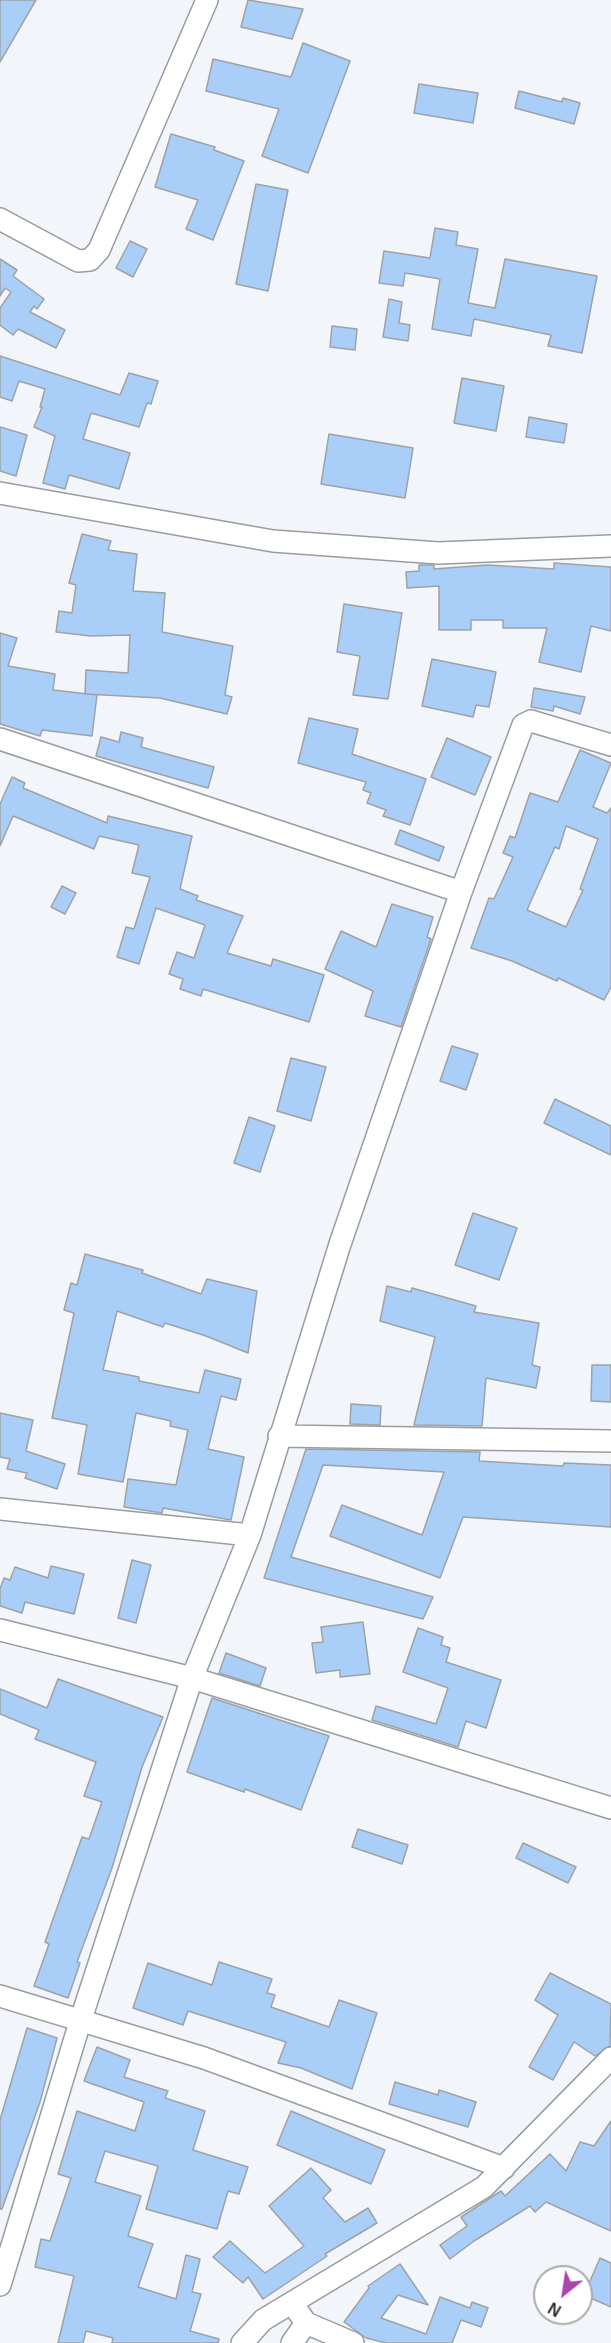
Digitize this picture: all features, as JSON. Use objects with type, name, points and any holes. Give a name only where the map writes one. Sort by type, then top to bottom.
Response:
[{"type":"street","points":[[0,219],[78,261],[90,260],[99,250],[207,0]]},
{"type":"street","points":[[0,493],[273,541],[438,553],[611,546]]},
{"type":"street","points":[[0,2284],[80,2022],[192,1678],[250,1534],[340,1244],[461,892],[523,725],[531,721],[611,745]]},
{"type":"street","points":[[0,739],[461,892]]},
{"type":"street","points":[[279,1436],[611,1441]]},
{"type":"street","points":[[0,1509],[250,1534]]},
{"type":"street","points":[[0,1630],[192,1678],[611,1808]]},
{"type":"street","points":[[0,1996],[204,2058],[504,2168]]},
{"type":"street","points":[[242,2343],[263,2320],[484,2187],[611,2058]]},
{"type":"street","points":[[292,2303],[306,2323],[353,2343]]},
{"type":"street","points":[[292,2343],[306,2323]]},
{"type":"building","points":[[0,0],[36,0],[0,62]]},
{"type":"building","points":[[248,0],[303,9],[292,39],[241,27]]},
{"type":"building","points":[[303,43],[350,61],[308,173],[262,156],[279,109],[206,91],[213,59],[291,77]]},
{"type":"building","points":[[419,84],[478,93],[473,123],[414,113]]},
{"type":"building","points":[[519,91],[562,102],[563,98],[580,103],[574,124],[515,108]]},
{"type":"building","points":[[171,134],[215,147],[214,150],[244,161],[213,240],[186,229],[198,200],[155,187]]},
{"type":"building","points":[[256,184],[288,190],[268,291],[236,284]]},
{"type":"building","points":[[435,228],[458,232],[456,245],[478,249],[468,303],[495,308],[505,259],[597,276],[582,353],[548,346],[551,335],[474,319],[471,336],[432,329],[440,279],[405,273],[403,286],[379,283],[384,251],[430,258]]},
{"type":"building","points":[[130,241],[147,249],[133,277],[116,268]]},
{"type":"building","points":[[0,259],[17,270],[13,276],[44,299],[37,309],[34,306],[30,312],[65,330],[56,348],[18,329],[13,335],[0,325],[0,308],[11,292],[5,288],[0,296]]},
{"type":"building","points":[[389,299],[402,302],[399,323],[410,325],[408,341],[383,337]]},
{"type":"building","points":[[332,326],[357,329],[355,350],[330,347]]},
{"type":"building","points":[[0,356],[120,395],[129,373],[158,381],[151,404],[147,403],[139,427],[91,413],[83,439],[130,453],[119,489],[69,475],[65,489],[43,483],[55,436],[34,427],[42,407],[40,407],[45,389],[19,381],[12,401],[0,397]]},
{"type":"building","points":[[462,378],[504,386],[496,431],[454,423]]},
{"type":"building","points":[[529,417],[567,424],[564,443],[526,437]]},
{"type":"building","points":[[0,427],[27,435],[16,476],[0,471]]},
{"type":"building","points":[[329,434],[413,448],[405,498],[321,484]]},
{"type":"building","points":[[82,534],[111,541],[108,550],[137,554],[133,591],[165,593],[162,632],[233,646],[225,695],[232,697],[227,714],[160,698],[85,694],[86,670],[128,673],[130,635],[91,636],[56,632],[59,611],[72,613],[76,585],[69,583]]},
{"type":"building","points":[[554,563],[611,567],[611,631],[591,626],[581,672],[539,662],[547,628],[503,628],[503,620],[471,620],[471,630],[439,630],[439,586],[407,588],[406,572],[419,571],[419,565],[434,565],[434,569],[487,565],[554,569]]},
{"type":"building","points":[[344,604],[402,613],[388,699],[353,695],[360,656],[337,652]]},
{"type":"building","points":[[0,633],[17,638],[8,666],[55,674],[53,690],[97,695],[92,736],[42,730],[40,736],[0,724]]},
{"type":"building","points":[[432,659],[496,672],[489,707],[476,705],[473,717],[422,706]]},
{"type":"building","points":[[534,688],[585,697],[580,714],[554,706],[553,711],[531,707]]},
{"type":"building","points":[[309,718],[358,729],[352,754],[426,779],[410,825],[383,816],[386,810],[367,803],[371,793],[363,790],[366,782],[298,763]]},
{"type":"building","points":[[121,732],[143,738],[141,747],[214,767],[208,788],[96,756],[101,737],[119,742]]},
{"type":"building","points":[[447,738],[491,757],[475,795],[431,777]]},
{"type":"building","points":[[580,750],[611,763],[593,807],[607,813],[611,808],[611,987],[604,1000],[558,978],[557,981],[512,961],[471,948],[489,898],[494,899],[513,857],[503,853],[510,836],[515,838],[530,793],[558,802]],"holes":[[[566,826],[598,839],[580,889],[583,890],[566,927],[527,910],[555,847],[559,849]]]},
{"type":"building","points":[[12,777],[25,783],[23,788],[107,823],[108,816],[192,836],[180,889],[198,896],[196,900],[243,916],[227,953],[271,966],[273,959],[324,975],[309,1022],[203,989],[201,996],[180,989],[183,979],[169,974],[177,952],[194,958],[205,925],[156,908],[139,964],[117,957],[126,927],[134,929],[150,877],[132,873],[139,845],[99,836],[94,849],[13,816],[0,846],[0,804]]},
{"type":"building","points":[[400,830],[444,847],[439,861],[395,844]]},
{"type":"building","points":[[62,886],[76,893],[65,914],[51,907]]},
{"type":"building","points":[[392,904],[433,917],[427,937],[431,939],[401,1027],[365,1016],[373,991],[325,969],[341,931],[376,947]]},
{"type":"building","points":[[452,1046],[478,1054],[466,1090],[440,1081]]},
{"type":"building","points":[[291,1058],[326,1067],[311,1121],[277,1111]]},
{"type":"building","points":[[555,1099],[611,1126],[611,1155],[544,1123]]},
{"type":"building","points":[[249,1117],[275,1126],[260,1172],[234,1163]]},
{"type":"building","points":[[473,1213],[517,1228],[499,1280],[455,1265]]},
{"type":"building","points":[[85,1254],[143,1270],[142,1273],[201,1294],[207,1279],[257,1291],[248,1353],[206,1336],[165,1323],[163,1327],[117,1311],[103,1370],[139,1377],[139,1381],[199,1393],[205,1370],[241,1379],[236,1400],[221,1396],[208,1449],[244,1457],[231,1520],[163,1508],[162,1513],[124,1507],[128,1479],[176,1485],[188,1430],[170,1426],[171,1421],[136,1413],[123,1482],[78,1474],[87,1425],[52,1418],[74,1313],[64,1310],[71,1283],[77,1285]]},
{"type":"building","points":[[387,1286],[411,1292],[412,1288],[476,1306],[474,1312],[539,1323],[532,1365],[540,1367],[536,1388],[486,1378],[482,1426],[414,1425],[435,1337],[380,1321]]},
{"type":"building","points":[[592,1365],[611,1365],[611,1402],[591,1401]]},
{"type":"building","points":[[351,1404],[381,1406],[380,1425],[350,1424]]},
{"type":"building","points":[[0,1413],[33,1420],[26,1451],[65,1464],[57,1489],[25,1478],[27,1473],[7,1469],[10,1459],[0,1457]]},
{"type":"building","points":[[306,1449],[480,1452],[479,1461],[563,1466],[564,1463],[611,1465],[611,1527],[463,1517],[440,1578],[330,1536],[342,1505],[422,1535],[444,1472],[323,1465],[291,1557],[433,1597],[423,1619],[264,1578]]},
{"type":"building","points":[[132,1560],[151,1565],[136,1623],[118,1618]]},
{"type":"building","points":[[51,1566],[84,1574],[74,1614],[25,1602],[22,1613],[0,1606],[0,1589],[4,1578],[10,1580],[15,1567],[48,1578]]},
{"type":"building","points":[[363,1622],[370,1674],[340,1677],[340,1670],[316,1673],[312,1643],[323,1642],[321,1627]]},
{"type":"building","points":[[418,1628],[443,1637],[441,1645],[450,1648],[446,1662],[501,1680],[486,1728],[466,1721],[458,1747],[372,1720],[376,1706],[436,1724],[448,1688],[403,1672]]},
{"type":"building","points":[[226,1653],[266,1668],[260,1686],[219,1673]]},
{"type":"building","points":[[58,1679],[163,1717],[142,1767],[112,1868],[77,1962],[80,1963],[68,1998],[34,1986],[49,1944],[45,1942],[82,1837],[89,1839],[102,1802],[84,1796],[96,1762],[35,1739],[39,1730],[0,1714],[0,1689],[47,1708]]},
{"type":"building","points":[[212,1698],[329,1736],[301,1810],[245,1789],[244,1792],[187,1772]]},
{"type":"building","points":[[358,1829],[408,1845],[402,1864],[352,1847]]},
{"type":"building","points":[[523,1843],[576,1867],[568,1883],[516,1858]]},
{"type":"building","points":[[219,1962],[272,1979],[267,1993],[275,1995],[271,2007],[329,2027],[339,2000],[377,2013],[352,2089],[301,2068],[278,2063],[286,2042],[188,2011],[183,2025],[133,2008],[148,1963],[212,1985]]},
{"type":"building","points":[[550,1973],[611,2004],[610,2046],[595,2056],[574,2042],[553,2080],[529,2067],[558,2015],[535,2000]]},
{"type":"building","points":[[27,2028],[57,2038],[40,2102],[2,2209],[0,2209],[0,2120]]},
{"type":"building","points":[[97,2047],[130,2060],[124,2077],[168,2091],[165,2098],[205,2111],[193,2150],[248,2167],[239,2194],[228,2191],[217,2229],[146,2209],[158,2166],[105,2151],[95,2182],[141,2196],[128,2236],[153,2244],[138,2287],[176,2299],[186,2255],[200,2259],[192,2292],[201,2294],[190,2331],[219,2339],[218,2343],[112,2343],[113,2338],[86,2331],[83,2343],[58,2343],[74,2276],[35,2267],[41,2239],[50,2241],[71,2178],[58,2174],[77,2111],[135,2131],[144,2102],[84,2081]]},
{"type":"building","points":[[395,2082],[438,2095],[439,2090],[476,2102],[468,2127],[389,2104]]},
{"type":"building","points":[[291,2111],[385,2150],[371,2184],[277,2145]]},
{"type":"building","points":[[611,2121],[611,2231],[546,2202],[535,2212],[530,2206],[450,2259],[440,2245],[467,2226],[461,2217],[501,2191],[505,2196],[550,2154],[566,2171],[580,2142],[594,2146]]},
{"type":"building","points":[[311,2168],[331,2190],[323,2198],[345,2222],[368,2208],[377,2223],[325,2254],[327,2256],[263,2299],[248,2277],[243,2283],[213,2257],[230,2241],[265,2273],[304,2246],[269,2206]]},
{"type":"building","points":[[600,2258],[611,2263],[611,2307],[593,2299],[593,2274]]},
{"type":"building","points":[[400,2264],[428,2305],[398,2295],[381,2318],[426,2334],[440,2297],[470,2308],[472,2302],[488,2308],[481,2327],[461,2320],[452,2343],[386,2343],[366,2338],[344,2322],[369,2288],[368,2286]]}]
